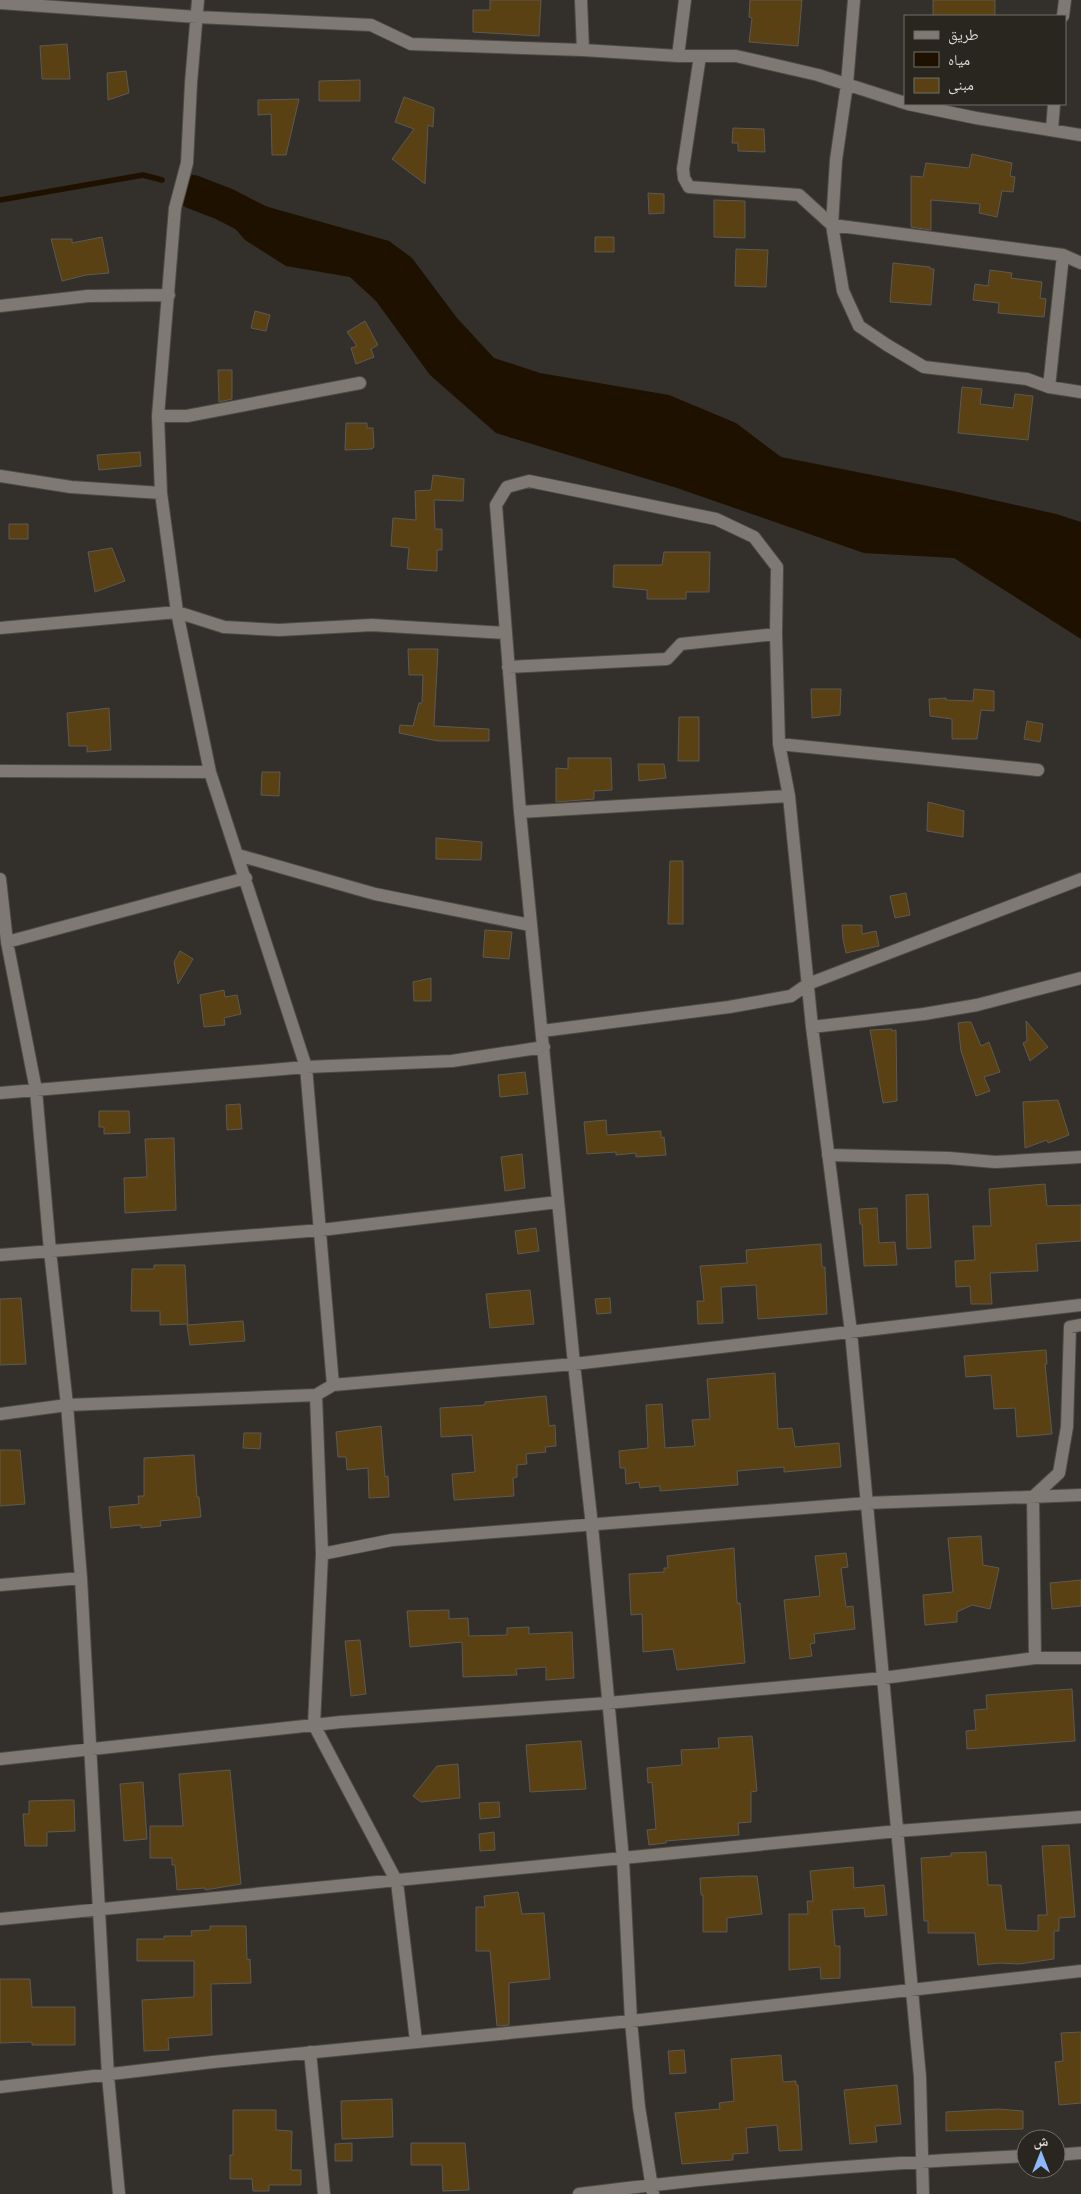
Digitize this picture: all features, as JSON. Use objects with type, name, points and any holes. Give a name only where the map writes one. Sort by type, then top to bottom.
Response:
[{"type":"street","points":[[198,0],[190,83],[187,163],[175,208],[158,416],[160,493],[177,612],[210,772],[306,1067],[333,1385]]},
{"type":"street","points":[[581,0],[583,50]]},
{"type":"street","points":[[678,56],[685,0]]},
{"type":"street","points":[[854,0],[847,84],[836,160],[832,225],[843,291],[859,326],[924,367],[1026,379],[1048,387],[1081,392]]},
{"type":"street","points":[[1063,15],[1065,0]]},
{"type":"street","points":[[0,3],[197,17],[371,25],[411,44],[583,50],[678,56],[736,56],[847,84],[904,102]]},
{"type":"street","points":[[700,56],[683,169],[684,178],[690,187],[799,195],[832,225],[1063,255],[1081,263]]},
{"type":"street","points":[[915,105],[976,118],[1081,135]]},
{"type":"street","points":[[1052,130],[1054,105]]},
{"type":"street","points":[[1048,387],[1063,255]]},
{"type":"street","points":[[0,306],[88,296],[169,295]]},
{"type":"street","points":[[158,416],[186,416],[360,383]]},
{"type":"street","points":[[0,476],[71,487],[160,493]]},
{"type":"street","points":[[652,2189],[639,2107],[631,2021],[623,1859],[592,1526],[530,925],[505,633],[496,505],[507,487],[529,481],[716,519],[754,536],[777,567],[776,634],[779,744],[789,796],[812,1027],[850,1332],[867,1503],[920,2077],[923,2194]]},
{"type":"street","points":[[0,628],[177,612],[224,627],[279,630],[372,625],[505,633]]},
{"type":"street","points":[[508,667],[667,659],[681,644],[776,634]]},
{"type":"street","points":[[779,744],[1038,770]]},
{"type":"street","points":[[0,771],[210,772]]},
{"type":"street","points":[[520,812],[789,796]]},
{"type":"street","points":[[238,855],[375,894],[530,925]]},
{"type":"street","points":[[7,942],[246,878]]},
{"type":"street","points":[[542,1031],[738,1006],[791,996],[808,984],[1081,879]]},
{"type":"street","points":[[0,880],[3,929],[36,1090],[50,1251],[67,1405],[81,1578],[108,2076],[119,2194]]},
{"type":"street","points":[[812,1027],[924,1014],[977,1005],[1081,978]]},
{"type":"street","points":[[0,1093],[306,1067],[452,1061],[544,1047]]},
{"type":"street","points":[[828,1155],[949,1158],[995,1162],[1081,1157]]},
{"type":"street","points":[[0,1255],[321,1230],[558,1202]]},
{"type":"street","points":[[0,1414],[67,1405],[316,1395],[333,1385],[574,1364],[1081,1305]]},
{"type":"street","points":[[1035,1658],[1033,1497],[1059,1473],[1067,1428],[1070,1327],[1081,1325]]},
{"type":"street","points":[[316,1395],[322,1554],[314,1725],[397,1882],[416,2041]]},
{"type":"street","points":[[322,1554],[392,1540],[592,1526],[867,1503],[1081,1495]]},
{"type":"street","points":[[0,1585],[81,1578]]},
{"type":"street","points":[[0,1759],[314,1725],[883,1678],[1035,1658],[1081,1658]]},
{"type":"street","points":[[0,1919],[100,1908],[397,1882],[898,1831],[1081,1817]]},
{"type":"street","points":[[0,2087],[108,2076],[213,2062],[631,2021],[1081,1971]]},
{"type":"street","points":[[310,2052],[324,2194]]},
{"type":"street","points":[[1066,2154],[1081,2153]]},
{"type":"street","points":[[579,2194],[652,2189],[923,2161],[1016,2156]]},
{"type":"water","points":[[247,201],[389,241],[412,258],[457,318],[494,358],[540,373],[669,395],[736,423],[781,457],[953,491],[1056,514],[1081,522],[1081,639],[954,558],[864,553],[677,488],[496,433],[430,375],[376,301],[350,277],[286,266],[245,240],[232,225],[224,204]]},
{"type":"building","points":[[490,0],[541,0],[539,36],[473,32],[473,10],[490,10]]},
{"type":"building","points":[[750,0],[802,0],[798,46],[749,42],[752,18],[749,17]]},
{"type":"building","points":[[933,0],[995,0],[995,15],[933,15]]},
{"type":"building","points":[[67,44],[70,79],[42,79],[40,46]]},
{"type":"building","points":[[126,71],[129,93],[108,100],[107,73]]},
{"type":"building","points":[[360,80],[360,101],[319,101],[319,81]]},
{"type":"building","points":[[404,97],[434,108],[433,127],[428,125],[425,184],[392,159],[414,129],[395,122]]},
{"type":"building","points":[[299,99],[286,155],[272,155],[271,114],[258,115],[258,100]]},
{"type":"building","points":[[733,128],[764,129],[765,152],[738,151],[738,143],[732,143]]},
{"type":"building","points":[[972,154],[1012,163],[1010,176],[1015,177],[1013,192],[1002,191],[997,217],[979,213],[980,204],[931,200],[931,230],[911,227],[911,176],[923,177],[926,163],[969,168]]},
{"type":"building","points":[[648,193],[664,194],[664,213],[649,214]]},
{"type":"building","points":[[714,200],[745,201],[745,238],[714,237]]},
{"type":"building","points":[[102,237],[109,273],[86,275],[62,281],[51,239],[72,239],[72,243]]},
{"type":"building","points":[[595,237],[614,237],[614,252],[595,252]]},
{"type":"building","points":[[736,249],[768,250],[766,287],[735,286]]},
{"type":"building","points":[[893,263],[934,269],[931,305],[890,302]]},
{"type":"building","points":[[990,270],[1012,273],[1011,278],[1042,282],[1040,298],[1046,299],[1044,317],[998,313],[999,303],[973,300],[975,284],[988,286]]},
{"type":"building","points":[[255,311],[270,315],[266,331],[251,328]]},
{"type":"building","points":[[365,321],[378,345],[371,349],[374,357],[356,364],[351,348],[357,346],[347,332]]},
{"type":"building","points":[[218,370],[232,370],[232,399],[219,402]]},
{"type":"building","points":[[962,387],[982,389],[980,404],[1013,408],[1015,394],[1033,396],[1028,440],[958,433]]},
{"type":"building","points":[[346,423],[367,423],[367,428],[373,428],[374,447],[372,449],[345,450]]},
{"type":"building","points":[[140,452],[141,466],[99,470],[97,455]]},
{"type":"building","points":[[433,475],[464,479],[463,501],[434,500],[435,529],[442,529],[442,550],[437,550],[437,571],[407,569],[409,548],[391,546],[393,518],[416,520],[415,491],[431,490]]},
{"type":"building","points":[[9,524],[28,524],[28,539],[9,539]]},
{"type":"building","points":[[112,548],[125,581],[95,592],[88,552]]},
{"type":"building","points":[[664,552],[710,552],[709,592],[686,592],[686,599],[647,599],[647,590],[613,587],[614,565],[662,565]]},
{"type":"building","points":[[408,649],[438,649],[434,726],[489,729],[489,741],[438,741],[399,733],[400,725],[413,726],[419,703],[422,703],[423,675],[409,675]]},
{"type":"building","points":[[811,689],[841,689],[840,715],[812,718]]},
{"type":"building","points":[[974,689],[994,691],[994,711],[981,710],[977,739],[952,739],[952,719],[930,716],[929,699],[946,698],[946,700],[973,701]]},
{"type":"building","points":[[109,708],[111,750],[87,752],[87,746],[69,746],[67,713]]},
{"type":"building","points":[[679,717],[699,717],[699,761],[678,761]]},
{"type":"building","points":[[1027,721],[1043,724],[1040,742],[1024,739]]},
{"type":"building","points":[[568,758],[611,758],[612,790],[594,791],[594,799],[556,802],[556,768],[568,769]]},
{"type":"building","points":[[638,764],[664,764],[666,778],[639,781]]},
{"type":"building","points":[[262,772],[280,772],[279,796],[261,795]]},
{"type":"building","points":[[928,802],[964,811],[963,837],[927,831]]},
{"type":"building","points":[[436,838],[482,842],[481,860],[436,859]]},
{"type":"building","points":[[670,861],[683,861],[683,924],[668,924]]},
{"type":"building","points":[[906,893],[910,915],[895,918],[890,896]]},
{"type":"building","points":[[842,925],[862,925],[862,934],[876,931],[879,946],[846,953]]},
{"type":"building","points":[[485,930],[512,932],[509,959],[483,957]]},
{"type":"building","points":[[180,951],[193,959],[178,984],[174,962]]},
{"type":"building","points":[[431,978],[431,1001],[414,1001],[413,982]]},
{"type":"building","points":[[224,990],[225,997],[237,995],[241,1014],[224,1018],[225,1025],[204,1027],[200,995]]},
{"type":"building","points":[[1026,1021],[1048,1047],[1030,1061],[1023,1043],[1027,1041]]},
{"type":"building","points":[[971,1022],[981,1046],[989,1042],[1000,1072],[984,1077],[990,1091],[976,1096],[961,1051],[958,1023]]},
{"type":"building","points":[[892,1029],[892,1031],[896,1030],[897,1101],[883,1103],[870,1030]]},
{"type":"building","points":[[525,1072],[528,1094],[500,1097],[498,1075]]},
{"type":"building","points":[[1058,1100],[1069,1135],[1048,1143],[1047,1140],[1025,1148],[1023,1102]]},
{"type":"building","points":[[240,1104],[242,1129],[227,1130],[226,1105]]},
{"type":"building","points":[[99,1111],[129,1111],[130,1133],[104,1134],[104,1127],[99,1127]]},
{"type":"building","points":[[606,1120],[607,1135],[661,1131],[661,1138],[664,1137],[666,1155],[636,1157],[636,1153],[616,1155],[616,1152],[587,1154],[584,1122]]},
{"type":"building","points":[[174,1138],[176,1210],[125,1213],[124,1178],[147,1177],[145,1139]]},
{"type":"building","points":[[522,1154],[525,1188],[505,1191],[501,1157]]},
{"type":"building","points":[[1045,1184],[1047,1206],[1081,1205],[1081,1241],[1036,1244],[1038,1271],[990,1273],[992,1304],[971,1304],[970,1286],[956,1287],[955,1261],[975,1260],[973,1226],[991,1226],[989,1189]]},
{"type":"building","points":[[928,1194],[931,1248],[907,1249],[906,1195]]},
{"type":"building","points":[[877,1208],[879,1243],[895,1242],[897,1265],[864,1266],[862,1224],[860,1224],[859,1209]]},
{"type":"building","points":[[536,1228],[539,1251],[518,1254],[515,1231]]},
{"type":"building","points":[[821,1244],[822,1267],[825,1267],[827,1314],[758,1319],[756,1285],[721,1287],[723,1323],[698,1324],[697,1301],[704,1301],[700,1266],[747,1263],[746,1250]]},
{"type":"building","points":[[154,1265],[185,1265],[188,1324],[160,1325],[160,1311],[131,1311],[132,1269],[154,1269]]},
{"type":"building","points":[[530,1290],[534,1324],[490,1328],[486,1294]]},
{"type":"building","points":[[21,1298],[26,1364],[0,1365],[0,1299]]},
{"type":"building","points":[[610,1298],[611,1313],[597,1314],[595,1299]]},
{"type":"building","points":[[243,1321],[245,1341],[190,1345],[187,1325]]},
{"type":"building","points":[[1046,1350],[1047,1364],[1045,1364],[1052,1434],[1017,1437],[1015,1408],[994,1409],[991,1375],[966,1377],[964,1356]]},
{"type":"building","points":[[775,1373],[778,1429],[792,1428],[795,1447],[839,1443],[841,1467],[784,1472],[784,1467],[737,1471],[738,1485],[660,1491],[660,1486],[640,1488],[639,1482],[626,1484],[625,1468],[620,1468],[619,1451],[648,1448],[646,1405],[662,1404],[665,1448],[695,1446],[692,1420],[710,1419],[707,1379]]},
{"type":"building","points":[[546,1396],[549,1426],[555,1425],[556,1446],[545,1447],[546,1452],[526,1454],[527,1464],[517,1465],[517,1477],[513,1478],[514,1496],[454,1500],[452,1474],[475,1472],[472,1435],[441,1437],[440,1408],[485,1405],[485,1402]]},
{"type":"building","points":[[381,1426],[385,1477],[388,1476],[389,1497],[369,1498],[368,1468],[347,1470],[346,1457],[338,1457],[336,1432]]},
{"type":"building","points":[[244,1433],[261,1433],[260,1449],[243,1448]]},
{"type":"building","points":[[0,1450],[20,1450],[25,1504],[0,1506]]},
{"type":"building","points":[[194,1455],[197,1497],[199,1497],[201,1517],[160,1521],[161,1526],[141,1528],[141,1525],[111,1528],[109,1507],[139,1504],[138,1496],[144,1496],[144,1458]]},
{"type":"building","points":[[981,1536],[983,1565],[999,1568],[990,1609],[972,1605],[957,1612],[957,1622],[925,1625],[923,1595],[953,1592],[948,1538]]},
{"type":"building","points":[[734,1548],[737,1603],[740,1603],[745,1663],[677,1670],[673,1649],[643,1652],[642,1614],[631,1615],[629,1574],[664,1572],[664,1568],[668,1568],[667,1556]]},
{"type":"building","points":[[846,1553],[848,1567],[841,1568],[846,1607],[853,1606],[855,1629],[814,1634],[815,1643],[810,1644],[812,1656],[790,1659],[784,1600],[820,1596],[815,1556]]},
{"type":"building","points":[[1081,1580],[1081,1606],[1052,1609],[1050,1583]]},
{"type":"building","points":[[449,1610],[449,1619],[468,1618],[469,1636],[507,1635],[507,1628],[529,1627],[529,1634],[572,1632],[574,1678],[546,1680],[546,1667],[516,1669],[517,1675],[463,1677],[462,1642],[410,1647],[407,1611]]},
{"type":"building","points":[[360,1640],[366,1694],[351,1696],[345,1641]]},
{"type":"building","points":[[1072,1689],[1075,1741],[967,1749],[966,1731],[976,1730],[974,1710],[987,1709],[986,1695]]},
{"type":"building","points":[[752,1736],[757,1791],[751,1792],[751,1822],[738,1823],[739,1835],[666,1841],[666,1843],[649,1845],[647,1830],[656,1829],[652,1782],[648,1783],[647,1768],[682,1765],[681,1750],[719,1748],[718,1738]]},
{"type":"building","points":[[581,1741],[586,1789],[530,1792],[526,1745]]},
{"type":"building","points":[[458,1764],[460,1798],[421,1802],[413,1796],[437,1766]]},
{"type":"building","points":[[230,1770],[241,1884],[205,1890],[205,1888],[177,1890],[175,1865],[172,1865],[172,1858],[150,1858],[150,1826],[183,1826],[179,1774]]},
{"type":"building","points":[[143,1782],[147,1839],[124,1841],[120,1784]]},
{"type":"building","points":[[74,1800],[75,1831],[47,1832],[47,1846],[25,1846],[23,1814],[29,1814],[29,1801]]},
{"type":"building","points":[[499,1802],[500,1817],[480,1819],[479,1803]]},
{"type":"building","points":[[494,1832],[495,1850],[480,1851],[479,1834]]},
{"type":"building","points":[[1069,1845],[1075,1917],[1059,1918],[1059,1931],[1054,1931],[1054,1959],[1019,1964],[978,1965],[975,1933],[928,1933],[928,1921],[924,1921],[921,1858],[951,1856],[951,1853],[986,1852],[988,1885],[1001,1885],[1006,1930],[1038,1931],[1038,1915],[1047,1915],[1042,1846]]},
{"type":"building","points":[[853,1867],[854,1888],[884,1885],[887,1915],[865,1917],[864,1908],[832,1910],[835,1946],[840,1946],[840,1978],[821,1979],[820,1967],[789,1970],[789,1914],[808,1914],[807,1901],[813,1901],[810,1871]]},
{"type":"building","points":[[757,1876],[762,1914],[727,1918],[727,1932],[703,1932],[703,1895],[701,1895],[700,1878]]},
{"type":"building","points":[[518,1892],[522,1914],[544,1913],[550,1979],[509,1983],[509,2025],[497,2026],[490,1951],[476,1951],[476,1907],[485,1907],[484,1896]]},
{"type":"building","points":[[210,1926],[246,1926],[247,1960],[250,1959],[251,1983],[211,1984],[212,2035],[168,2038],[169,2050],[144,2051],[142,2000],[194,1997],[194,1961],[137,1961],[137,1939],[164,1939],[164,1936],[192,1936],[191,1931],[210,1930]]},
{"type":"building","points":[[0,1979],[30,1979],[32,2007],[75,2007],[75,2045],[32,2045],[32,2042],[0,2043]]},
{"type":"building","points":[[1081,2032],[1081,2103],[1059,2105],[1055,2062],[1063,2061],[1061,2033]]},
{"type":"building","points":[[684,2050],[686,2073],[670,2074],[668,2051]]},
{"type":"building","points":[[781,2055],[783,2082],[796,2081],[796,2085],[798,2085],[802,2150],[779,2151],[777,2125],[746,2128],[748,2153],[733,2154],[733,2160],[682,2164],[675,2113],[720,2109],[719,2103],[734,2101],[731,2059]]},
{"type":"building","points":[[897,2085],[901,2124],[875,2126],[877,2142],[850,2144],[844,2090]]},
{"type":"building","points":[[392,2099],[393,2137],[342,2139],[341,2101]]},
{"type":"building","points":[[998,2109],[1023,2111],[1023,2129],[946,2131],[946,2112]]},
{"type":"building","points":[[233,2110],[276,2110],[276,2130],[292,2131],[291,2170],[301,2170],[301,2185],[269,2185],[269,2191],[253,2191],[252,2179],[230,2179],[230,2155],[233,2155]]},
{"type":"building","points":[[352,2143],[352,2161],[335,2161],[335,2144]]},
{"type":"building","points":[[411,2143],[465,2143],[469,2190],[443,2191],[442,2165],[411,2165]]},
{"type":"waterway","points":[[0,200],[143,175],[162,180]]},
{"type":"waterway","points":[[193,192],[224,204],[265,225]]}]
